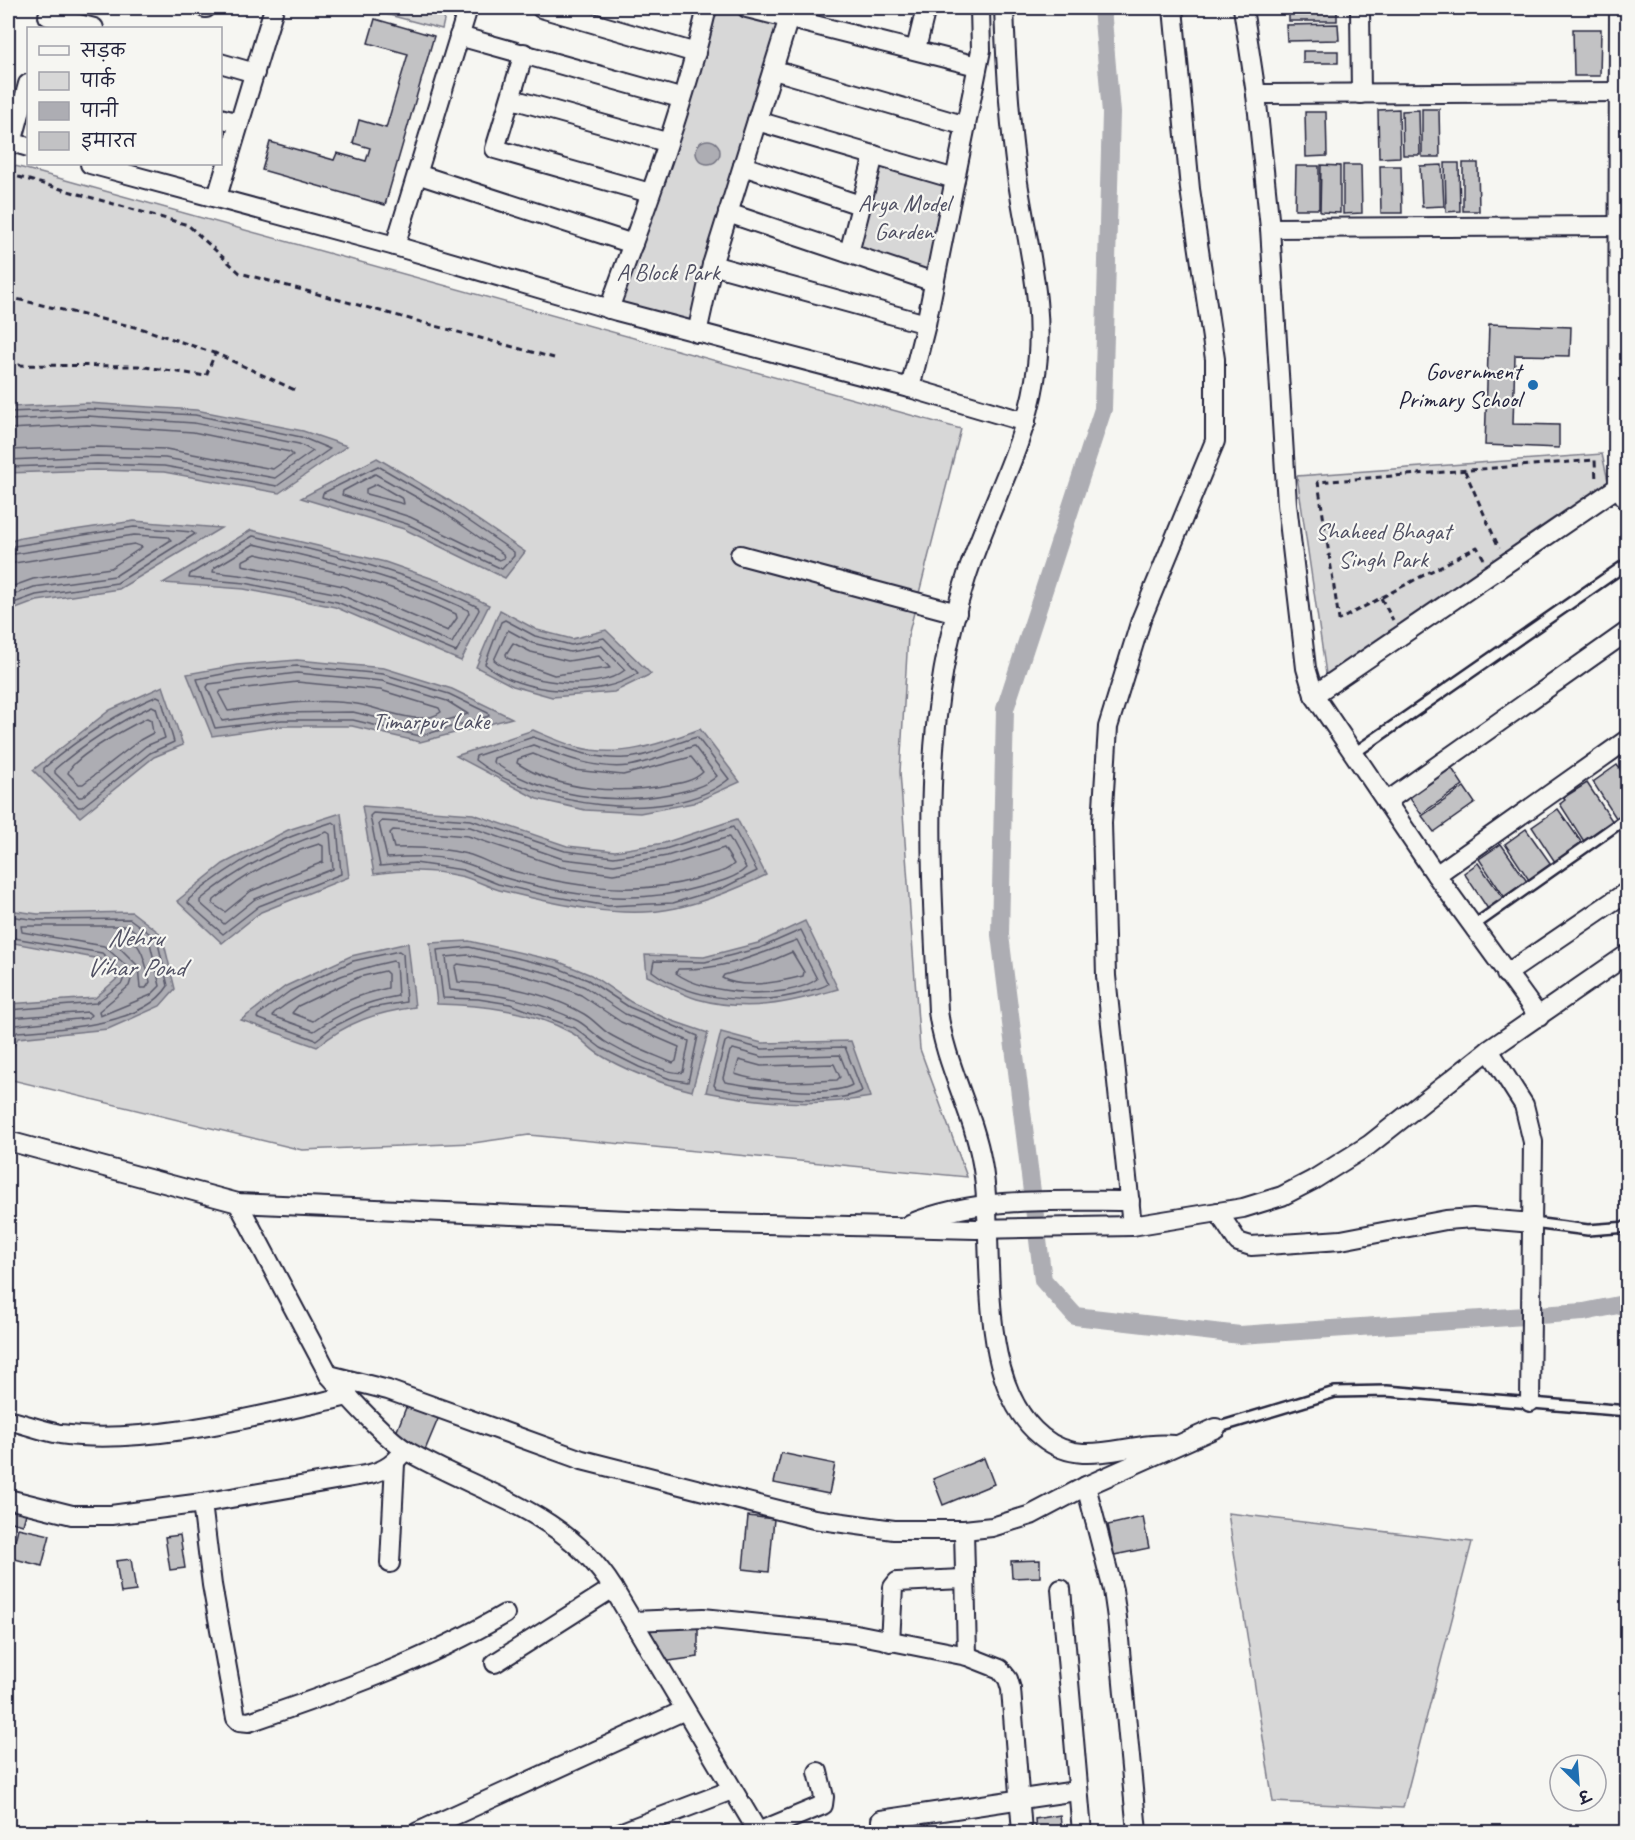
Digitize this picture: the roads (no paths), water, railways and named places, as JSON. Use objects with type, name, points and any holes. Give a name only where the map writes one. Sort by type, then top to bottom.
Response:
[{"type":"street","points":[[217,197],[274,8]]},
{"type":"street","points":[[395,246],[468,8]]},
{"type":"street","points":[[541,8],[696,53]]},
{"type":"street","points":[[609,309],[633,244],[696,53],[707,8]]},
{"type":"street","points":[[747,8],[790,14],[977,66]]},
{"type":"street","points":[[916,49],[926,8]]},
{"type":"street","points":[[910,388],[926,324],[966,126],[982,35],[980,8]]},
{"type":"street","points":[[1004,8],[1008,113],[1037,282],[1039,323],[1036,379],[1026,422],[966,578],[938,698],[932,748],[930,797],[938,1011],[942,1041],[975,1134],[995,1204],[989,1229],[989,1290],[993,1326],[999,1360],[1011,1393],[1025,1419],[1043,1438],[1086,1455],[1113,1453],[1154,1444],[1174,1445]]},
{"type":"street","points":[[1132,1226],[1106,976],[1102,823],[1108,727],[1141,620],[1215,441],[1215,359],[1190,189],[1173,8]]},
{"type":"street","points":[[1243,8],[1256,94],[1270,228],[1287,504],[1306,668],[1314,695],[1353,754],[1506,974],[1539,1017]]},
{"type":"street","points":[[1360,8],[1361,94]]},
{"type":"street","points":[[1314,695],[1401,635],[1488,566],[1623,495],[1623,92],[1619,8]]},
{"type":"street","points":[[697,333],[712,265],[790,14]]},
{"type":"street","points":[[48,17],[90,27]]},
{"type":"street","points":[[459,36],[680,98]]},
{"type":"street","points":[[524,53],[512,99],[495,149],[650,193]]},
{"type":"street","points":[[222,64],[255,73]]},
{"type":"street","points":[[774,70],[966,126]]},
{"type":"street","points":[[16,144],[27,89]]},
{"type":"street","points":[[1256,94],[1623,92]]},
{"type":"street","points":[[512,99],[666,142]]},
{"type":"street","points":[[222,119],[239,123]]},
{"type":"street","points":[[757,121],[955,179]]},
{"type":"street","points":[[849,253],[874,155]]},
{"type":"street","points":[[94,165],[395,246],[609,309],[910,388],[1026,422]]},
{"type":"street","points":[[743,166],[860,205]]},
{"type":"street","points":[[417,174],[633,244]]},
{"type":"street","points":[[729,213],[934,282]]},
{"type":"street","points":[[1270,228],[1623,226]]},
{"type":"street","points":[[712,265],[926,324]]},
{"type":"street","points":[[740,555],[957,613]]},
{"type":"street","points":[[1386,802],[1628,631]]},
{"type":"street","points":[[1436,875],[1628,739]]},
{"type":"street","points":[[1506,974],[1628,891]]},
{"type":"street","points":[[8,1141],[238,1203],[675,1222],[989,1229],[1132,1226],[1243,1208],[1282,1196],[1314,1180],[1369,1145],[1489,1050],[1628,954]]},
{"type":"street","points":[[1489,1050],[1524,1105],[1530,1124],[1533,1229],[1530,1402]]},
{"type":"street","points":[[901,1227],[931,1215],[995,1204],[1130,1201]]},
{"type":"street","points":[[238,1203],[329,1375],[400,1456],[520,1505],[557,1528],[587,1554],[613,1588],[758,1833],[823,1805],[818,1772]]},
{"type":"street","points":[[1218,1212],[1238,1242],[1251,1246],[1341,1240],[1446,1220],[1473,1218],[1533,1229]]},
{"type":"street","points":[[329,1375],[388,1390],[582,1460],[814,1520],[894,1530],[964,1530],[992,1527],[1031,1515],[1086,1486],[1216,1428]]},
{"type":"street","points":[[8,1420],[59,1434],[107,1437],[235,1420],[349,1396]]},
{"type":"street","points":[[8,1500],[72,1515],[92,1516],[202,1503],[370,1474],[382,1471],[400,1456]]},
{"type":"street","points":[[390,1563],[400,1456]]},
{"type":"street","points":[[1086,1486],[1116,1609],[1137,1833]]},
{"type":"street","points":[[202,1503],[212,1585],[236,1718],[239,1721],[249,1722],[345,1689],[423,1656],[505,1614]]},
{"type":"street","points":[[964,1530],[963,1579],[967,1656]]},
{"type":"street","points":[[890,1642],[893,1587],[897,1582],[963,1579]]},
{"type":"street","points":[[495,1663],[613,1588]]},
{"type":"street","points":[[1061,1589],[1076,1791],[1082,1833]]},
{"type":"street","points":[[633,1621],[703,1618],[856,1634],[967,1656],[1000,1669],[1008,1678],[1022,1833]]},
{"type":"street","points":[[418,1833],[685,1710]]},
{"type":"street","points":[[622,1833],[732,1790]]},
{"type":"street","points":[[881,1820],[1076,1791]]},
{"type":"lane","points":[[1353,754],[1628,563]]},
{"type":"lane","points":[[1473,926],[1628,817]]},
{"type":"lane","points":[[1533,1229],[1588,1230],[1628,1227]]},
{"type":"lane","points":[[1216,1428],[1335,1392],[1387,1391],[1628,1411]]},
{"type":"water","points":[[708,140],[716,144],[720,152],[716,160],[708,164],[700,160],[696,152],[700,144]]},
{"type":"water","points":[[87,403],[196,410],[303,431],[347,446],[279,493],[164,472],[97,470],[8,473],[8,407]]},
{"type":"water","points":[[377,458],[450,501],[525,552],[505,578],[404,529],[301,498]]},
{"type":"water","points":[[134,521],[221,528],[119,589],[37,601],[8,612],[8,542],[21,538]]},
{"type":"water","points":[[251,530],[385,562],[442,582],[489,605],[461,661],[335,607],[244,589],[163,583]]},
{"type":"water","points":[[500,610],[537,630],[572,639],[606,630],[651,674],[614,692],[552,697],[513,686],[476,667]]},
{"type":"water","points":[[297,660],[384,668],[452,689],[512,718],[420,742],[352,726],[282,726],[212,736],[187,674],[237,665]]},
{"type":"water","points":[[163,686],[183,745],[154,757],[80,817],[33,770],[110,710]]},
{"type":"water","points":[[700,729],[740,782],[693,803],[640,813],[585,810],[537,799],[456,756],[533,730],[577,747],[624,751],[670,740]]},
{"type":"water","points":[[362,806],[473,814],[567,846],[615,851],[664,843],[737,819],[766,875],[722,894],[688,905],[634,912],[589,909],[545,901],[498,890],[466,877],[439,872],[374,874]]},
{"type":"water","points":[[341,813],[349,877],[261,912],[222,943],[177,901],[223,864],[288,830]]},
{"type":"water","name":"Nehru Vihar Pond","points":[[8,910],[38,914],[132,912],[162,935],[175,989],[160,1006],[108,1029],[18,1038],[8,1057],[8,1004],[95,998],[119,977],[100,959],[8,942]]},
{"type":"water","points":[[805,921],[838,989],[768,1005],[733,1005],[691,997],[647,976],[645,955],[704,957],[758,943]]},
{"type":"water","points":[[469,941],[557,961],[591,975],[631,1002],[667,1019],[708,1033],[692,1091],[631,1071],[597,1053],[572,1033],[540,1019],[506,1010],[437,1004],[430,943]]},
{"type":"water","points":[[408,943],[415,1007],[387,1012],[352,1024],[317,1047],[241,1020],[286,986],[351,956]]},
{"type":"water","points":[[721,1032],[762,1043],[851,1041],[871,1097],[809,1103],[747,1099],[706,1092]]},
{"type":"waterway","points":[[1102,8],[1111,113],[1103,409],[1005,709],[1000,935],[1043,1280],[1075,1316],[1240,1335],[1584,1312],[1628,1303]]},
{"type":"place","name":"Government Primary School","points":[[1533,385]]},
{"type":"park label","name":"Arya Model Garden","points":[[904,217]]},
{"type":"park label","name":"A Block Park","points":[[668,272]]},
{"type":"park label","name":"Shaheed Bhagat Singh Park","points":[[1383,545]]},
{"type":"park label","name":"Timarpur Lake","points":[[431,721]]}]
